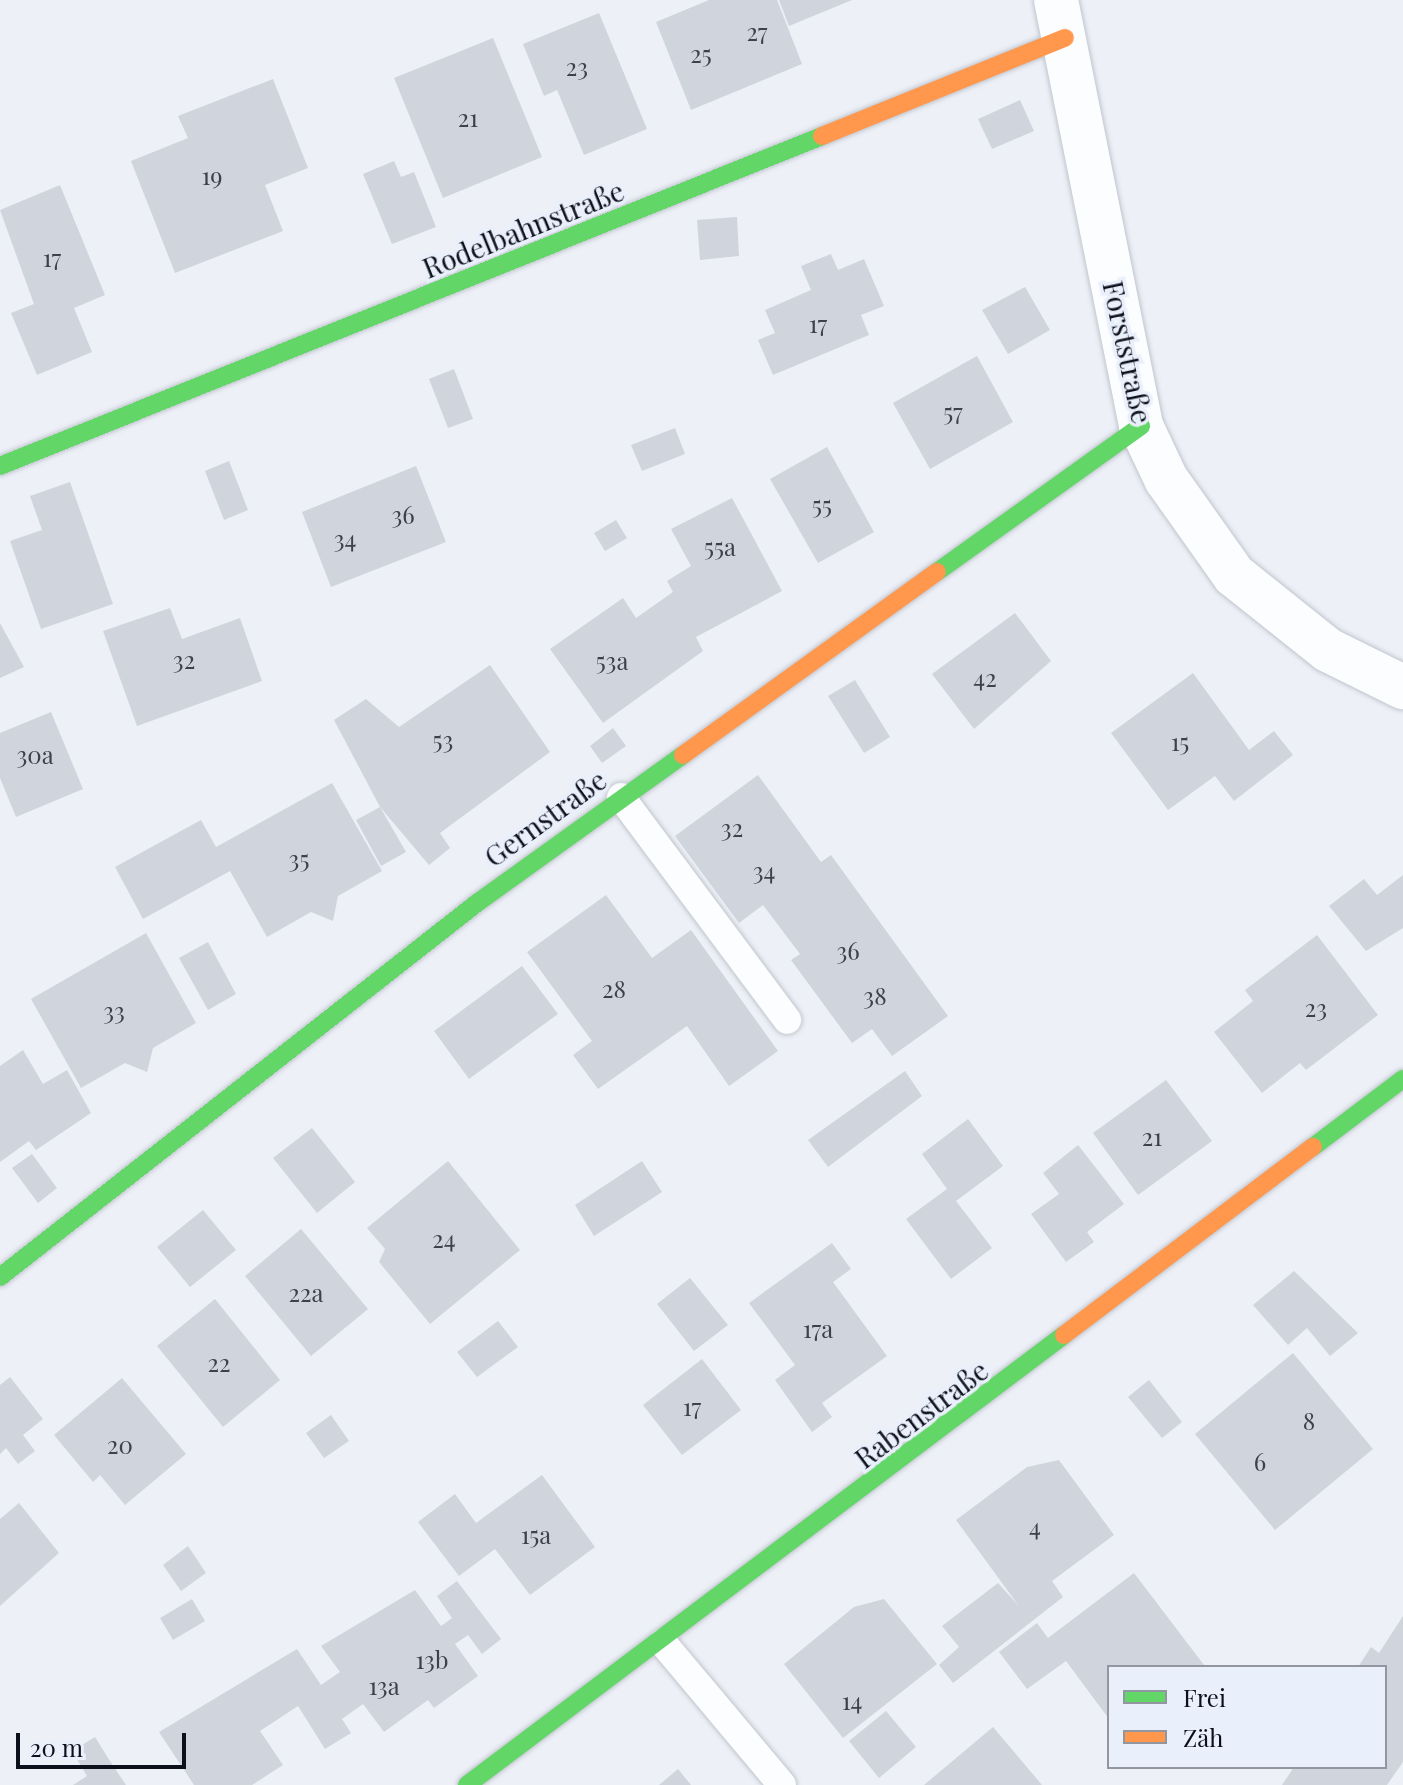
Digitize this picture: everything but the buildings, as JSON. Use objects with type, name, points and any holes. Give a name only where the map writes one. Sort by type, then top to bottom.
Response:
[{"type":"street","name":"Forststraße","points":[[1061,19],[1141,426],[1166,479],[1234,575],[1328,650],[1403,687]]},
{"type":"street","name":"Rodelbahnstraße","points":[[0,466],[1061,19]]},
{"type":"street","name":"Gernstraße","points":[[0,1277],[297,1038],[621,797],[1141,426]]},
{"type":"street","name":"Rabenstraße","points":[[467,1785],[663,1643],[1403,1079]]},
{"type":"lane","points":[[621,797],[787,1020]]},
{"type":"lane","points":[[663,1643],[782,1785]]},
{"type":"traffic: fast","points":[[0,466],[822,136]]},
{"type":"traffic: fast","points":[[937,572],[1141,426]]},
{"type":"traffic: fast","points":[[0,1277],[477,903],[683,755]]},
{"type":"traffic: fast","points":[[1313,1147],[1403,1079]]},
{"type":"traffic: fast","points":[[467,1785],[1064,1335]]},
{"type":"traffic: slow","points":[[822,136],[1065,38]]},
{"type":"traffic: slow","points":[[683,755],[937,572]]},
{"type":"traffic: slow","points":[[1064,1335],[1313,1147]]}]
